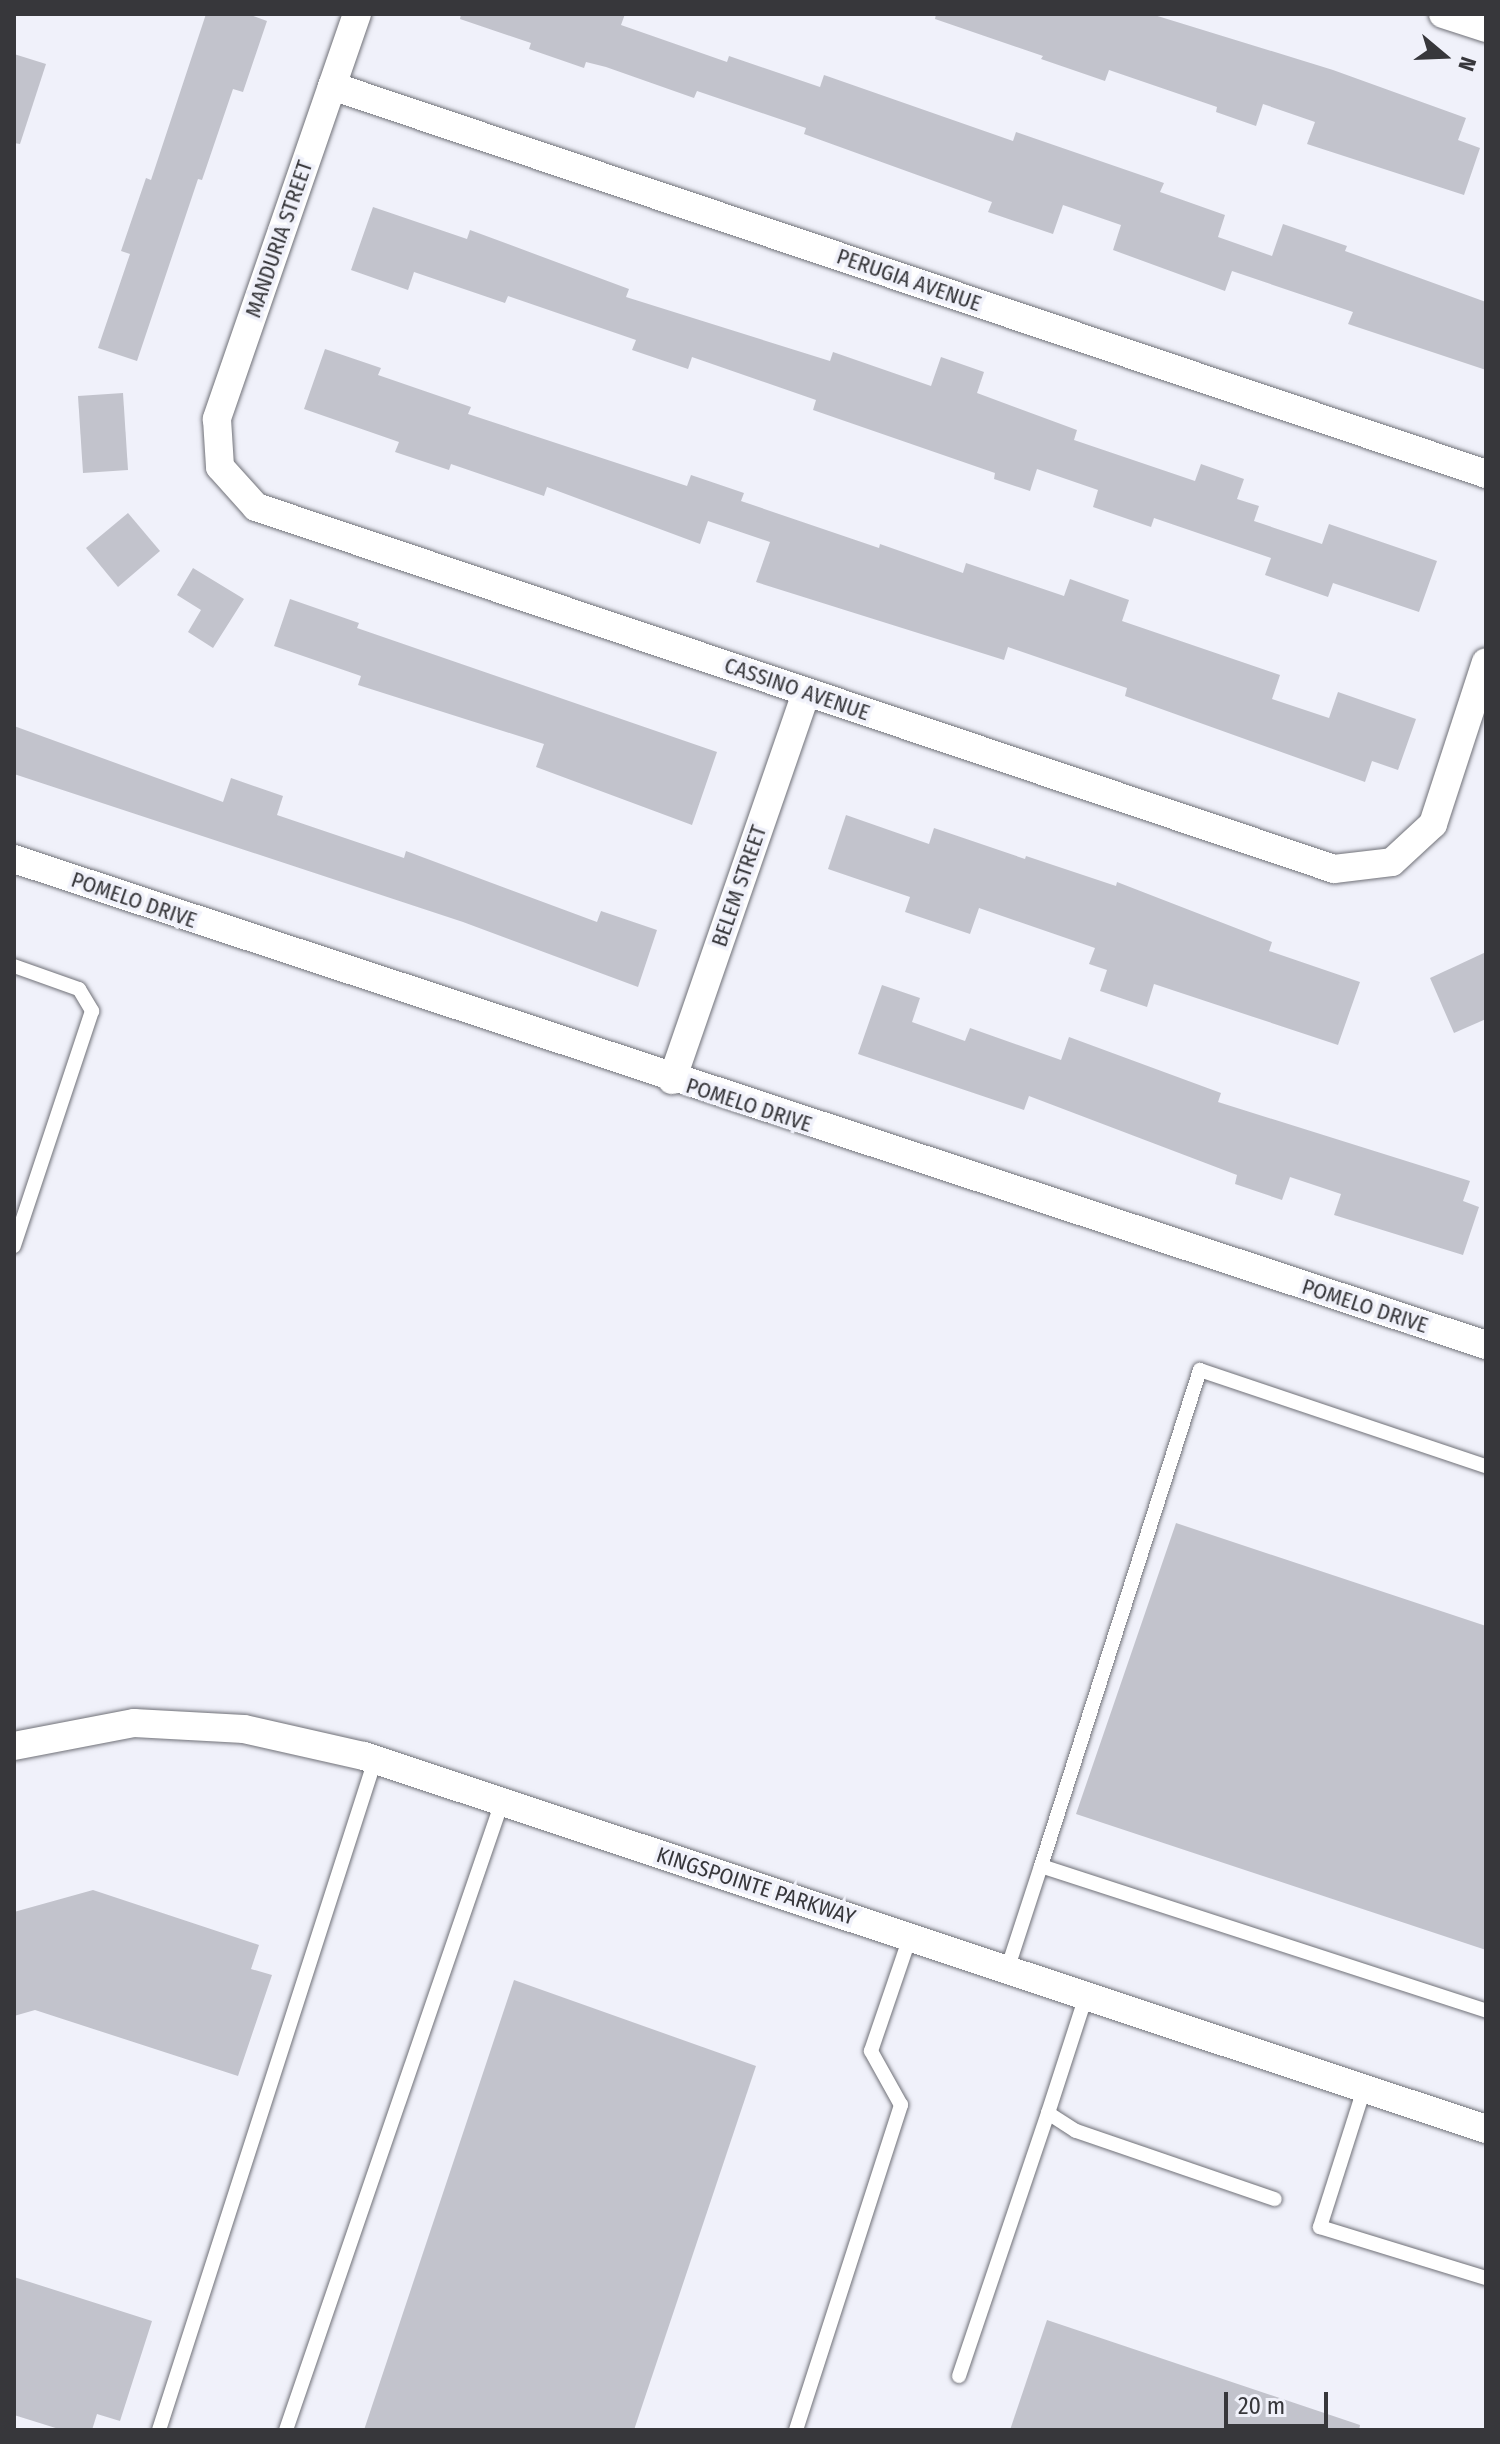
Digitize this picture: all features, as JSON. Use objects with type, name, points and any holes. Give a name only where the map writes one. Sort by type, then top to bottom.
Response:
[{"type":"street","name":"MANDURIA STREET","points":[[220,467],[217,419],[357,14]]},
{"type":"street","points":[[1443,14],[1486,28]]},
{"type":"street","name":"PERUGIA AVENUE","points":[[332,86],[1486,474]]},
{"type":"street","name":"CASSINO AVENUE","points":[[220,467],[256,507],[1334,869],[1392,862],[1433,824],[1486,662]]},
{"type":"street","name":"BELEM STREET","points":[[672,1080],[806,692]]},
{"type":"street","name":"POMELO DRIVE","points":[[14,859],[672,1080],[1486,1345]]},
{"type":"street","name":"KINGSPOINTE PARKWAY","points":[[14,1746],[134,1723],[244,1729],[375,1760],[1486,2129]]},
{"type":"lane","points":[[14,966],[79,989],[92,1011],[14,1246]]},
{"type":"lane","points":[[1007,1970],[1200,1370],[1486,1466]]},
{"type":"lane","points":[[159,2430],[375,1760]]},
{"type":"lane","points":[[286,2430],[502,1802]]},
{"type":"lane","points":[[1041,1866],[1486,2011]]},
{"type":"lane","points":[[796,2430],[901,2105],[871,2051],[910,1937]]},
{"type":"lane","points":[[959,2376],[1086,1996]]},
{"type":"lane","points":[[1364,2089],[1320,2227],[1486,2278]]},
{"type":"lane","points":[[1048,2113],[1076,2131],[1275,2199]]},
{"type":"building","points":[[206,14],[248,14],[267,21],[243,92],[233,89],[202,180],[198,179],[137,361],[98,348],[130,254],[121,251],[146,178],[151,180]]},
{"type":"building","points":[[461,14],[625,14],[621,25],[727,62],[729,56],[820,87],[824,75],[1013,141],[1016,132],[1164,183],[1160,192],[1225,215],[1218,237],[1272,256],[1283,224],[1347,246],[1345,251],[1486,302],[1486,370],[1348,324],[1353,312],[1232,271],[1225,291],[1113,250],[1121,225],[1063,205],[1053,234],[988,212],[992,202],[804,134],[806,128],[697,91],[694,98],[606,67],[586,62],[584,68],[529,49],[531,43],[460,19]]},
{"type":"building","points":[[936,14],[1151,14],[1333,70],[1466,118],[1458,140],[1480,148],[1464,195],[1307,144],[1315,122],[1263,104],[1256,126],[1216,112],[1217,107],[1109,70],[1105,81],[1041,59],[1043,56],[935,19]]},
{"type":"building","points":[[14,54],[46,64],[20,144],[14,143]]},
{"type":"building","points":[[373,207],[467,239],[470,230],[629,289],[626,297],[830,361],[833,352],[931,386],[941,357],[984,372],[977,393],[1077,430],[1074,440],[1195,481],[1201,464],[1244,479],[1237,499],[1259,506],[1254,521],[1322,544],[1329,524],[1437,561],[1419,612],[1333,583],[1328,597],[1265,575],[1271,558],[1154,518],[1151,527],[1093,507],[1098,490],[1037,469],[1030,491],[994,479],[995,473],[813,410],[816,400],[692,357],[688,369],[632,350],[636,340],[508,296],[505,303],[414,272],[408,290],[351,270]]},
{"type":"building","points":[[325,349],[381,368],[378,375],[471,407],[468,414],[687,486],[691,475],[744,493],[741,501],[879,548],[880,544],[963,573],[966,563],[1064,596],[1070,579],[1129,600],[1122,621],[1280,675],[1272,699],[1329,718],[1338,692],[1416,719],[1398,770],[1372,761],[1365,782],[1125,696],[1127,688],[1008,647],[1004,660],[756,582],[770,542],[708,521],[700,544],[547,487],[544,496],[451,464],[449,470],[395,452],[399,442],[304,409]]},
{"type":"building","points":[[123,393],[128,470],[83,473],[78,396]]},
{"type":"building","points":[[128,513],[160,551],[118,587],[86,548]]},
{"type":"building","points":[[193,568],[244,599],[213,648],[188,632],[201,610],[177,595]]},
{"type":"building","points":[[290,599],[359,623],[357,628],[717,752],[692,825],[536,767],[544,744],[358,685],[361,676],[274,646]]},
{"type":"building","points":[[14,726],[223,802],[231,778],[283,796],[277,815],[404,858],[406,851],[597,922],[601,911],[657,930],[638,987],[463,922],[14,774]]},
{"type":"building","points":[[846,815],[929,844],[934,828],[1116,886],[1117,882],[1272,942],[1269,951],[1360,982],[1338,1045],[1154,984],[1147,1007],[1100,991],[1107,970],[1089,964],[1095,948],[979,908],[970,934],[905,912],[910,897],[828,869]]},
{"type":"building","points":[[1486,952],[1486,1019],[1454,1033],[1430,978]]},
{"type":"building","points":[[882,985],[920,998],[912,1022],[965,1041],[970,1028],[1061,1060],[1069,1037],[1221,1093],[1218,1102],[1470,1181],[1463,1201],[1479,1207],[1463,1255],[1334,1215],[1341,1194],[1290,1177],[1282,1200],[1235,1184],[1237,1175],[1029,1096],[1024,1110],[858,1054]]},
{"type":"building","points":[[1176,1523],[1486,1626],[1486,1950],[1076,1814]]},
{"type":"building","points":[[93,1890],[259,1945],[251,1969],[272,1975],[238,2076],[35,2010],[14,2016],[14,1912]]},
{"type":"building","points":[[514,1980],[756,2066],[634,2430],[364,2430]]},
{"type":"building","points":[[14,2277],[152,2321],[120,2421],[97,2414],[92,2430],[62,2430],[14,2415]]},
{"type":"building","points":[[1047,2320],[1360,2425],[1359,2430],[1010,2430]]}]
